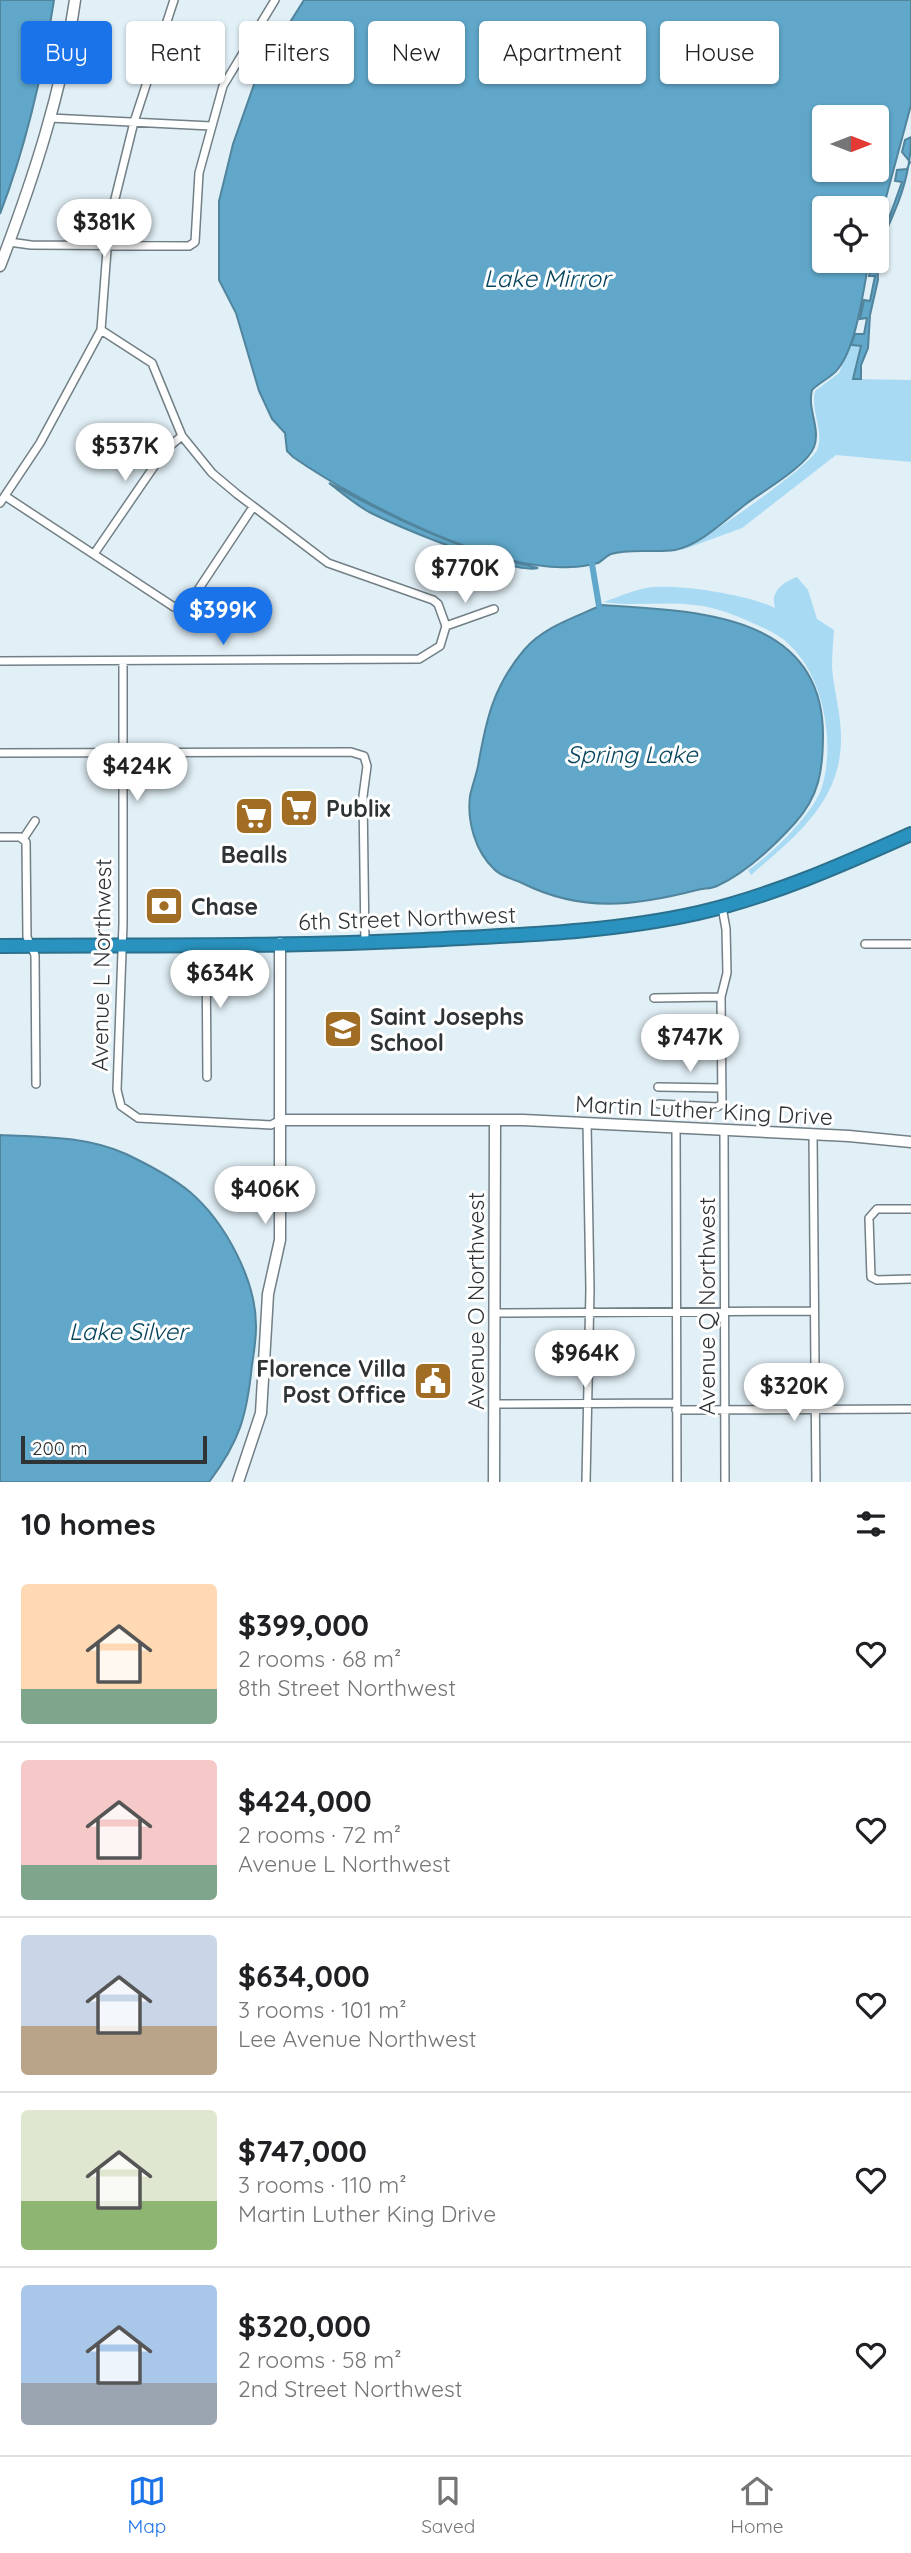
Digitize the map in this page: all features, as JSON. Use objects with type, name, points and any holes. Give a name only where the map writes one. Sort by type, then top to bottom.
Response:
[{"type":"highway","name":"6th Street Northwest","points":[[0,946],[365,943],[604,929],[722,907],[809,878],[911,834]]},
{"type":"street","points":[[0,266],[50,118],[75,0]]},
{"type":"street","points":[[174,0],[134,122],[106,245],[101,330],[40,443],[2,499],[94,554],[170,606],[184,606],[253,507]]},
{"type":"street","points":[[9,242],[31,245],[193,244],[196,238],[199,173],[226,79],[275,0]]},
{"type":"street","points":[[50,118],[211,126]]},
{"type":"street","points":[[0,661],[419,659],[440,646],[446,626],[437,603],[423,595],[342,569],[318,558],[253,507],[212,473],[182,436],[152,363],[101,330]]},
{"type":"street","points":[[94,554],[166,449],[182,436]]},
{"type":"street","points":[[446,626],[494,609]]},
{"type":"street","name":"Avenue L Northwest","points":[[123,661],[122,945],[117,1090],[121,1106],[138,1118],[271,1125],[280,1120]]},
{"type":"street","points":[[0,753],[351,752],[364,756],[367,761],[363,796],[365,943]]},
{"type":"street","points":[[23,839],[35,821]]},
{"type":"street","points":[[0,837],[23,839]]},
{"type":"street","points":[[23,839],[26,846],[27,937],[32,946],[36,978],[36,1084]]},
{"type":"street","points":[[659,1104],[717,1107],[722,1104],[721,996],[727,973],[726,929],[722,907]]},
{"type":"street","points":[[239,1478],[261,1413],[268,1294],[279,1250],[280,943]]},
{"type":"street","points":[[206,944],[206,1077]]},
{"type":"street","points":[[865,944],[911,944]]},
{"type":"street","points":[[654,998],[721,996]]},
{"type":"street","points":[[654,1044],[721,1042]]},
{"type":"street","points":[[658,1087],[722,1088]]},
{"type":"street","name":"Martin Luther King Drive","points":[[280,1120],[291,1118],[433,1123],[495,1120],[813,1134],[911,1142]]},
{"type":"street","name":"Avenue O Northwest","points":[[494,1482],[495,1120]]},
{"type":"street","points":[[586,1482],[589,1312],[587,1124]]},
{"type":"street","points":[[676,1127],[677,1482]]},
{"type":"street","name":"Avenue Q Northwest","points":[[724,1130],[725,1482]]},
{"type":"street","points":[[813,1134],[816,1482]]},
{"type":"street","points":[[911,1209],[877,1209],[872,1213],[869,1227],[871,1277],[911,1279]]},
{"type":"street","points":[[495,1313],[814,1311]]},
{"type":"street","points":[[494,1404],[725,1409],[911,1409]]},
{"type":"shaded area","points":[[851,345],[861,345],[854,379],[911,380],[911,462],[836,455],[742,528],[682,550],[776,487],[817,450],[819,436],[814,406],[815,391],[839,373]]},
{"type":"shaded area","points":[[797,577],[808,590],[817,619],[834,630],[832,668],[841,728],[839,760],[834,780],[813,816],[751,875],[748,870],[790,833],[810,809],[822,787],[826,767],[826,722],[813,678],[802,659],[787,643],[770,631],[733,615],[694,605],[604,602],[646,588],[675,587],[730,595],[775,608],[776,592]]},
{"type":"water","points":[[0,0],[54,0],[50,21],[21,21],[21,84],[38,84],[18,162],[0,214]]},
{"type":"water","name":"Lake Mirror","points":[[304,0],[911,0],[911,105],[886,196],[812,196],[812,273],[867,273],[858,317],[845,359],[835,372],[812,390],[811,404],[816,440],[814,447],[803,462],[784,478],[694,543],[675,550],[618,552],[598,563],[571,567],[539,566],[503,558],[427,531],[389,513],[293,457],[287,451],[285,433],[272,419],[259,391],[236,313],[219,280],[219,201],[233,144],[254,84],[354,84],[354,21],[291,21]]},
{"type":"water","points":[[911,137],[910,151],[909,161],[902,152],[905,140]]},
{"type":"water","points":[[908,166],[906,179],[889,223],[902,182],[895,181],[897,170],[907,169]]},
{"type":"water","points":[[870,273],[878,273],[870,315],[868,348],[861,365],[861,379],[853,379],[861,346],[851,345],[855,334],[864,334],[867,318],[860,319],[864,300],[870,301],[875,276],[869,276]]},
{"type":"water","points":[[329,483],[380,510],[457,544],[538,568],[505,564],[428,538],[369,512]]},
{"type":"water","name":"Spring Lake","points":[[602,605],[711,616],[746,626],[777,641],[801,664],[817,694],[823,735],[822,760],[810,803],[795,823],[759,858],[728,881],[715,887],[630,903],[587,903],[544,893],[500,874],[487,862],[477,845],[471,825],[470,796],[492,705],[505,677],[524,650],[541,635],[560,623]]},
{"type":"water","name":"Lake Silver","points":[[0,1135],[80,1141],[126,1154],[151,1166],[190,1192],[227,1236],[251,1291],[256,1337],[248,1399],[240,1427],[228,1453],[209,1482],[0,1482]]},
{"type":"waterway","points":[[592,564],[599,606]]},
{"type":"place","name":"Publix","points":[[299,808]]},
{"type":"place","name":"Bealls","points":[[254,816]]},
{"type":"place","name":"Chase","points":[[164,906]]},
{"type":"place","name":"Saint Josephs School","points":[[343,1029]]},
{"type":"place","name":"Florence Villa Post Office","points":[[433,1381]]}]
